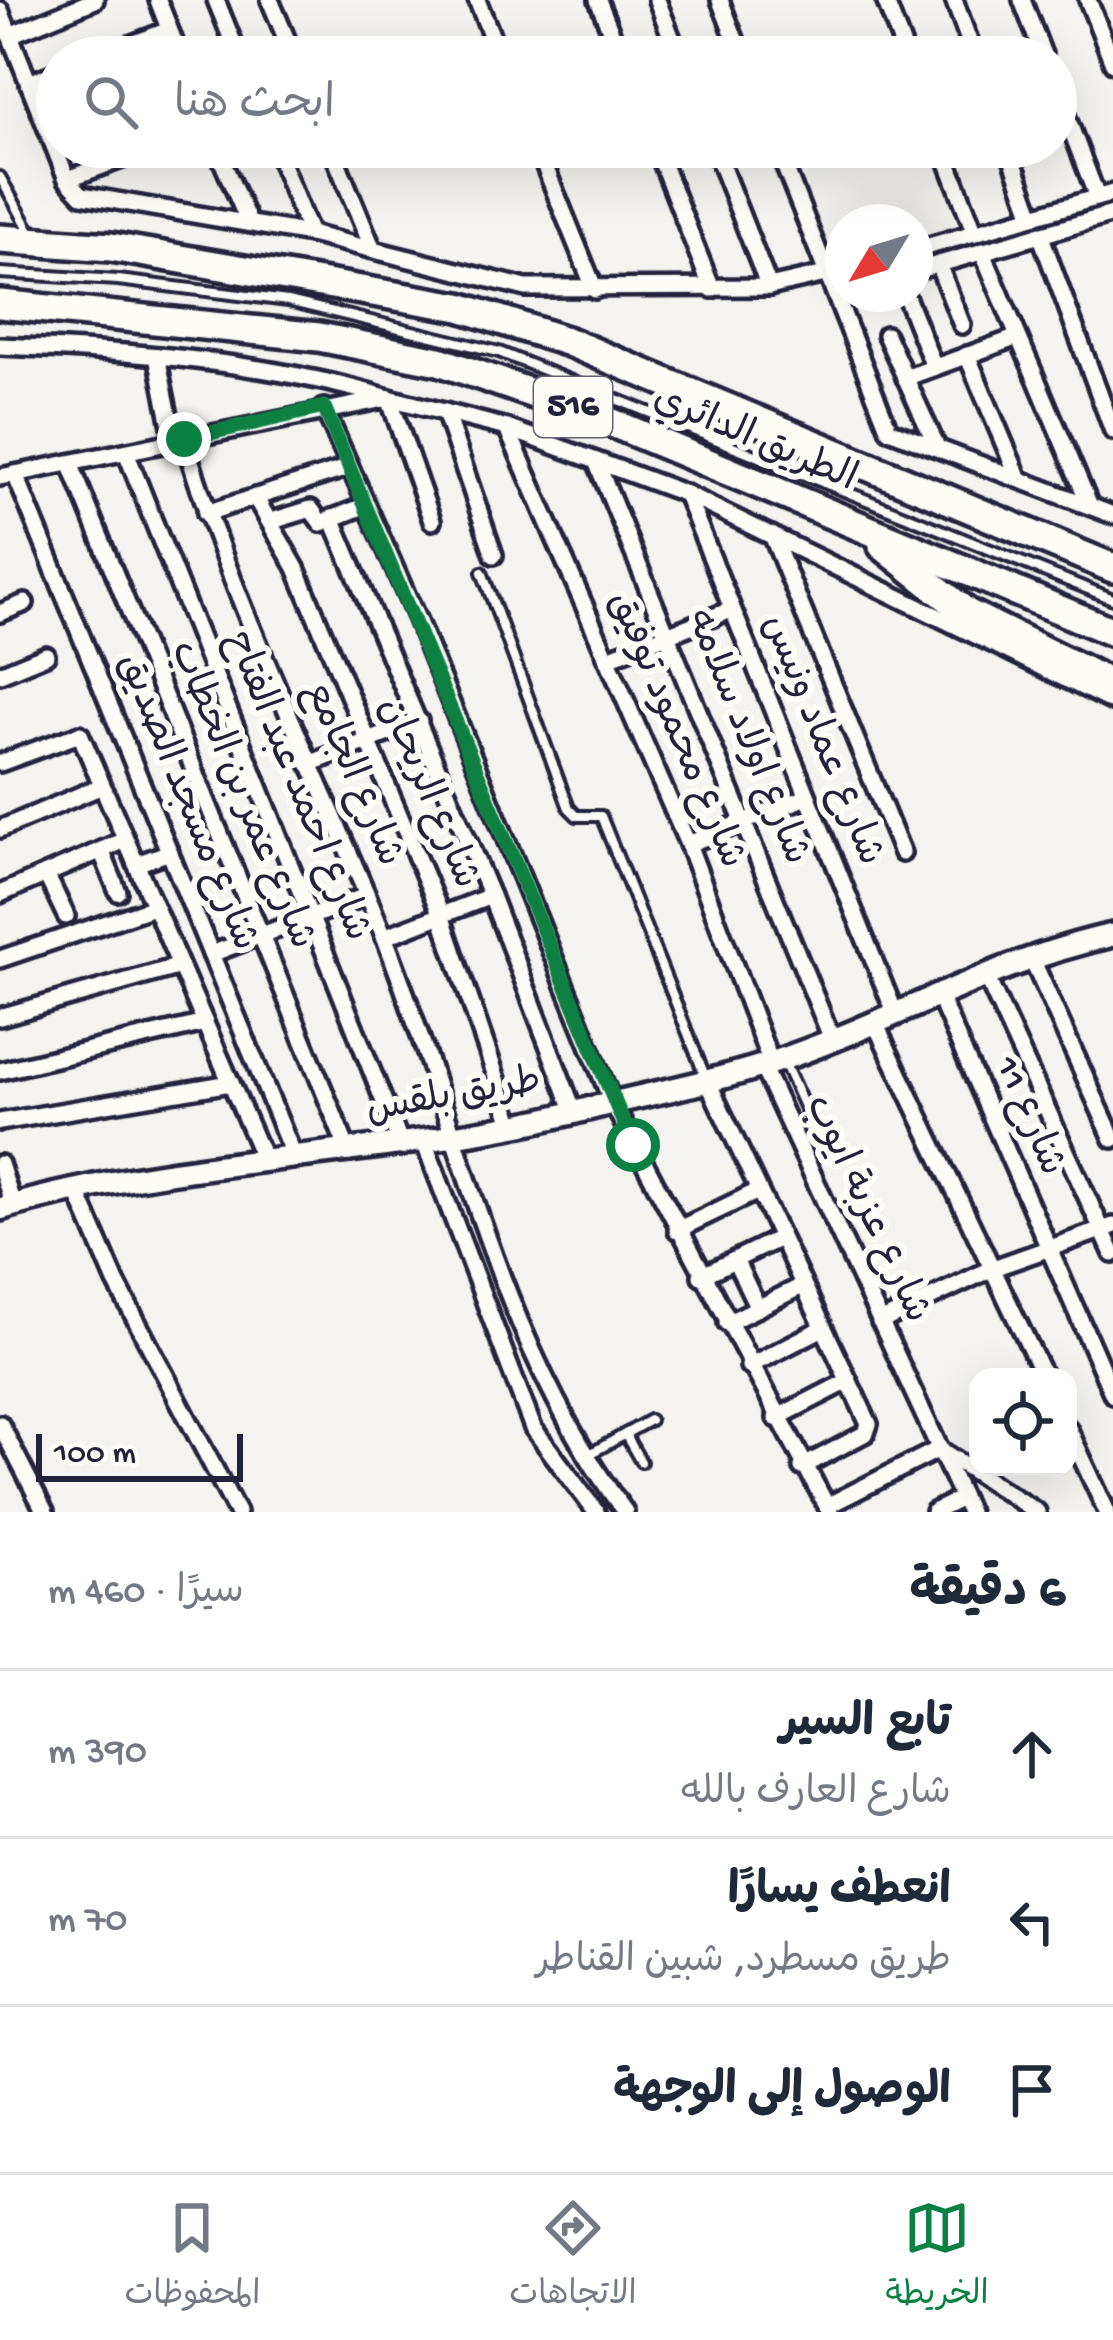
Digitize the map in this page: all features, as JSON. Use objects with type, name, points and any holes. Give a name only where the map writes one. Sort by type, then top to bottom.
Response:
[{"type":"highway","name":"الطريق الدائري","points":[[0,239],[348,284],[496,317],[1113,568]]},
{"type":"highway","name":"الطريق الدائري","points":[[0,304],[319,337],[439,361],[591,414],[1113,632]]},
{"type":"highway","points":[[872,534],[967,613],[1113,685]]},
{"type":"main road","name":"طريق بلقس","points":[[7,1207],[76,1190],[294,1156],[425,1144],[706,1080],[772,1063],[1032,959],[1113,935]]},
{"type":"street","points":[[7,37],[95,0]]},
{"type":"street","points":[[158,0],[171,36]]},
{"type":"street","points":[[216,0],[231,36]]},
{"type":"street","points":[[271,0],[286,36]]},
{"type":"street","points":[[477,0],[492,36]]},
{"type":"street","points":[[598,0],[613,36]]},
{"type":"street","points":[[657,0],[671,36]]},
{"type":"street","points":[[720,0],[734,36]]},
{"type":"street","points":[[885,0],[899,36]]},
{"type":"street","points":[[954,0],[967,36]]},
{"type":"street","points":[[1022,0],[1036,36]]},
{"type":"street","points":[[1088,0],[1113,63]]},
{"type":"street","points":[[0,10],[7,37],[36,98]]},
{"type":"street","points":[[153,36],[169,30]]},
{"type":"street","points":[[29,83],[36,80]]},
{"type":"street","points":[[933,245],[1105,195],[1077,134]]},
{"type":"street","points":[[64,168],[82,196],[310,234],[526,288],[769,287],[825,274]]},
{"type":"street","points":[[67,179],[97,168]]},
{"type":"street","points":[[225,168],[249,223]]},
{"type":"street","points":[[283,168],[310,234]]},
{"type":"street","points":[[340,168],[372,248]]},
{"type":"street","points":[[546,168],[595,290]]},
{"type":"street","points":[[664,168],[712,289]]},
{"type":"street","points":[[722,168],[769,287]]},
{"type":"street","points":[[787,168],[825,250]]},
{"type":"street","points":[[950,168],[975,232]]},
{"type":"street","points":[[1016,168],[1033,216]]},
{"type":"street","points":[[933,266],[1040,234],[1112,220]]},
{"type":"street","points":[[1040,234],[1113,431]]},
{"type":"street","points":[[982,250],[1090,506]]},
{"type":"street","points":[[938,264],[962,325]]},
{"type":"street","points":[[846,312],[889,430],[1113,514]]},
{"type":"street","points":[[911,312],[934,367]]},
{"type":"street","points":[[886,335],[938,447]]},
{"type":"street","points":[[905,378],[1018,338]]},
{"type":"street","points":[[0,346],[158,356],[304,376],[507,428],[686,494],[1113,702]]},
{"type":"street","points":[[968,355],[1019,479]]},
{"type":"street","name":"شارع الجامع","points":[[158,356],[179,440],[206,513],[384,937],[456,1138]]},
{"type":"street","points":[[8,476],[324,407],[389,398]]},
{"type":"street","points":[[389,398],[432,521]]},
{"type":"street","points":[[324,407],[417,620],[612,1102],[802,1467],[829,1509],[939,1449],[1037,1512]]},
{"type":"street","points":[[445,412],[494,555]]},
{"type":"street","name":"شارع محمود توفيق","points":[[507,428],[688,844],[772,1063]]},
{"type":"street","name":"شارع احمد عبد الفتاح","points":[[126,452],[402,1147]]},
{"type":"street","name":"شارع اولاد سلامه","points":[[596,461],[832,1040]]},
{"type":"street","name":"شارع عمر بن الخطاب","points":[[70,463],[349,1154]]},
{"type":"street","points":[[206,513],[347,468]]},
{"type":"street","name":"شارع مسجد الصديق","points":[[8,476],[294,1156]]},
{"type":"street","name":"شارع عماد ونيس","points":[[686,494],[808,797],[885,1017],[1040,1368]]},
{"type":"street","name":"شارع الريحان","points":[[255,497],[272,521],[441,915],[514,1126]]},
{"type":"street","points":[[272,521],[311,508],[319,522],[364,506]]},
{"type":"street","points":[[332,518],[491,896],[574,1112]]},
{"type":"street","points":[[772,535],[902,853]]},
{"type":"street","points":[[2,606],[25,603]]},
{"type":"street","points":[[608,658],[731,610]]},
{"type":"street","points":[[0,674],[46,655]]},
{"type":"street","points":[[309,764],[419,721]]},
{"type":"street","points":[[0,763],[77,732],[265,1162]]},
{"type":"street","points":[[0,829],[102,786]]},
{"type":"street","points":[[688,844],[808,797]]},
{"type":"street","points":[[0,894],[125,840]]},
{"type":"street","points":[[101,850],[118,892]]},
{"type":"street","points":[[136,864],[170,852]]},
{"type":"street","points":[[46,874],[66,916]]},
{"type":"street","points":[[212,954],[366,896]]},
{"type":"street","points":[[384,937],[491,896]]},
{"type":"street","points":[[0,959],[154,907]]},
{"type":"street","points":[[1032,959],[1113,1139]]},
{"type":"street","points":[[0,1016],[180,966]]},
{"type":"street","points":[[987,977],[1108,1228],[1113,1254]]},
{"type":"street","name":"شارع 11","points":[[939,996],[1113,1395]]},
{"type":"street","points":[[0,1071],[205,1023]]},
{"type":"street","name":"شارع عزبة ايوب","points":[[772,1063],[880,1322],[965,1505]]},
{"type":"street","points":[[706,1080],[869,1430],[802,1467]]},
{"type":"street","points":[[0,1122],[230,1083]]},
{"type":"street","points":[[456,1138],[478,1219],[516,1318],[587,1455],[625,1512]]},
{"type":"street","points":[[425,1144],[533,1428],[596,1512]]},
{"type":"street","points":[[0,1164],[7,1207]]},
{"type":"street","points":[[76,1190],[116,1282],[237,1512]]},
{"type":"street","points":[[677,1230],[758,1191]]},
{"type":"street","points":[[880,1322],[993,1268],[1108,1228]]},
{"type":"street","points":[[701,1276],[780,1238]]},
{"type":"street","points":[[734,1260],[758,1308]]},
{"type":"street","points":[[727,1323],[802,1286]]},
{"type":"street","points":[[749,1366],[823,1328]]},
{"type":"street","points":[[776,1418],[848,1381]]},
{"type":"street","points":[[0,1424],[44,1512]]},
{"type":"street","points":[[1077,1447],[1107,1512]]},
{"type":"street","points":[[934,1512],[965,1505]]},
{"type":"lane","points":[[0,177],[36,241]]},
{"type":"lane","points":[[0,273],[118,280],[288,302],[499,352],[1113,599]]},
{"type":"lane","points":[[482,572],[569,808],[577,816],[601,816],[706,1080]]},
{"type":"lane","points":[[772,1063],[807,1113]]},
{"type":"lane","points":[[587,1455],[650,1420]]},
{"type":"lane","points":[[625,1434],[641,1462]]},
{"type":"route","points":[[184,439],[324,407],[633,1145]]}]
